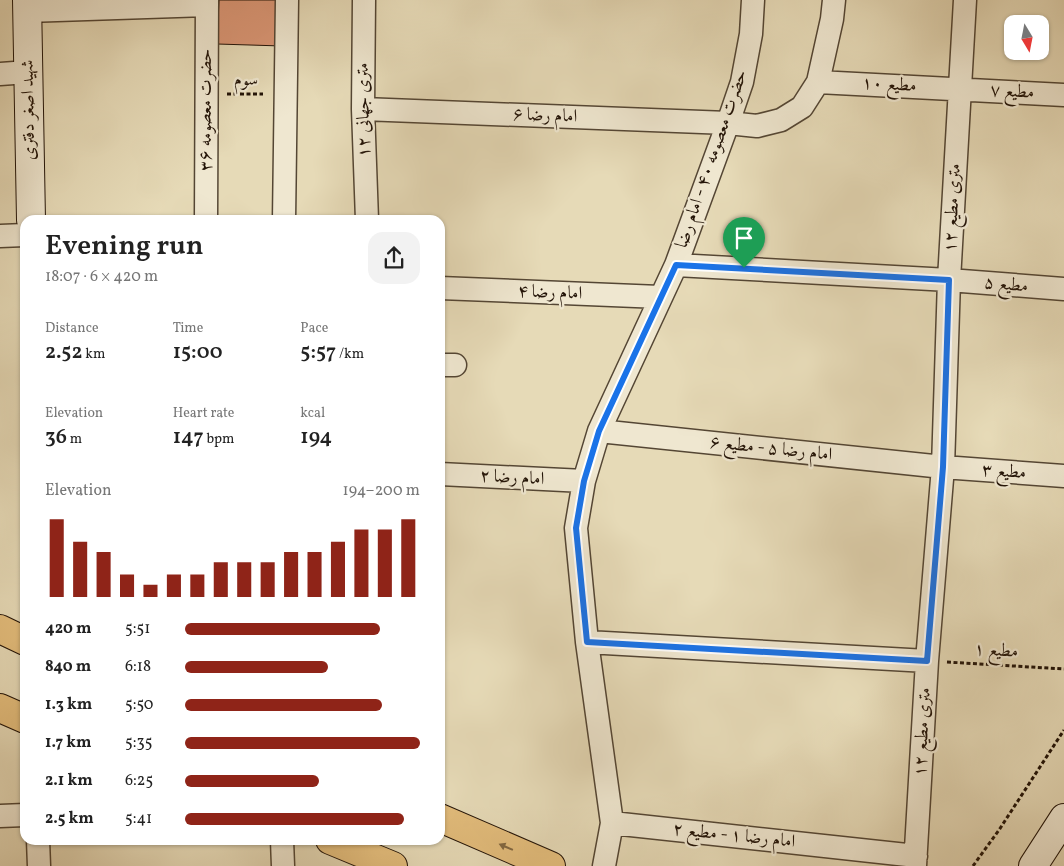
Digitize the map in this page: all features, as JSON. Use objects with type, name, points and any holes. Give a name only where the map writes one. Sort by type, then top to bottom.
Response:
[{"type":"main road","points":[[0,629],[20,638]]},
{"type":"main road","points":[[0,708],[20,716]]},
{"type":"main road","points":[[445,820],[551,866]]},
{"type":"main road","points":[[341,845],[384,864]]},
{"type":"street","points":[[284,215],[287,0]]},
{"type":"street","name":"۱۲ متری جهانی","points":[[364,0],[363,108],[367,215]]},
{"type":"street","name":"حضرت معصومه ۴۰ - امام رضا","points":[[604,866],[612,823],[587,642],[576,528],[584,481],[599,431],[676,265],[728,123],[742,82],[750,34],[753,0]]},
{"type":"street","points":[[818,82],[832,19],[834,0]]},
{"type":"street","name":"۱۲ متری مطیع","points":[[915,861],[927,661],[943,467],[949,280],[965,0]]},
{"type":"street","points":[[27,6],[207,3]]},
{"type":"street","name":"حضرت معصومه ۳۶","points":[[206,215],[207,3]]},
{"type":"street","name":"شهید اصغر دفتری","points":[[27,6],[31,215]]},
{"type":"street","points":[[0,74],[28,72]]},
{"type":"street","name":"امام رضا ۶","points":[[363,108],[728,123],[757,126],[781,120],[802,107],[818,82]]},
{"type":"street","name":"مطیع ۱۰","points":[[818,82],[960,89]]},
{"type":"street","name":"مطیع ۷","points":[[960,89],[1064,95]]},
{"type":"street","points":[[0,236],[20,235]]},
{"type":"street","name":"مطیع ۵","points":[[676,265],[949,280],[1064,289]]},
{"type":"street","name":"امام رضا ۴","points":[[445,288],[660,297]]},
{"type":"street","name":"امام رضا ۵ - مطیع ۶","points":[[599,431],[943,467]]},
{"type":"street","name":"مطیع ۳","points":[[943,467],[1064,476]]},
{"type":"street","name":"امام رضا ۲","points":[[445,474],[584,481]]},
{"type":"street","points":[[587,642],[927,661]]},
{"type":"street","points":[[0,816],[20,815]]},
{"type":"street","points":[[1033,866],[1064,818]]},
{"type":"street","name":"امام رضا ۱ - مطیع ۲","points":[[612,823],[915,861]]},
{"type":"street","points":[[38,845],[39,866]]},
{"type":"street","points":[[282,845],[283,866]]},
{"type":"path","name":"سوم","points":[[206,94],[286,94]]},
{"type":"path","name":"مطیع ۱","points":[[927,661],[1064,668]]},
{"type":"path","points":[[973,866],[999,830],[1064,730]]},
{"type":"building","points":[[219,0],[283,0],[282,46],[217,44]]},
{"type":"route","points":[[676,265],[744,268],[949,280],[943,467],[927,661],[587,642],[576,528],[584,481],[599,431],[676,265]]}]
